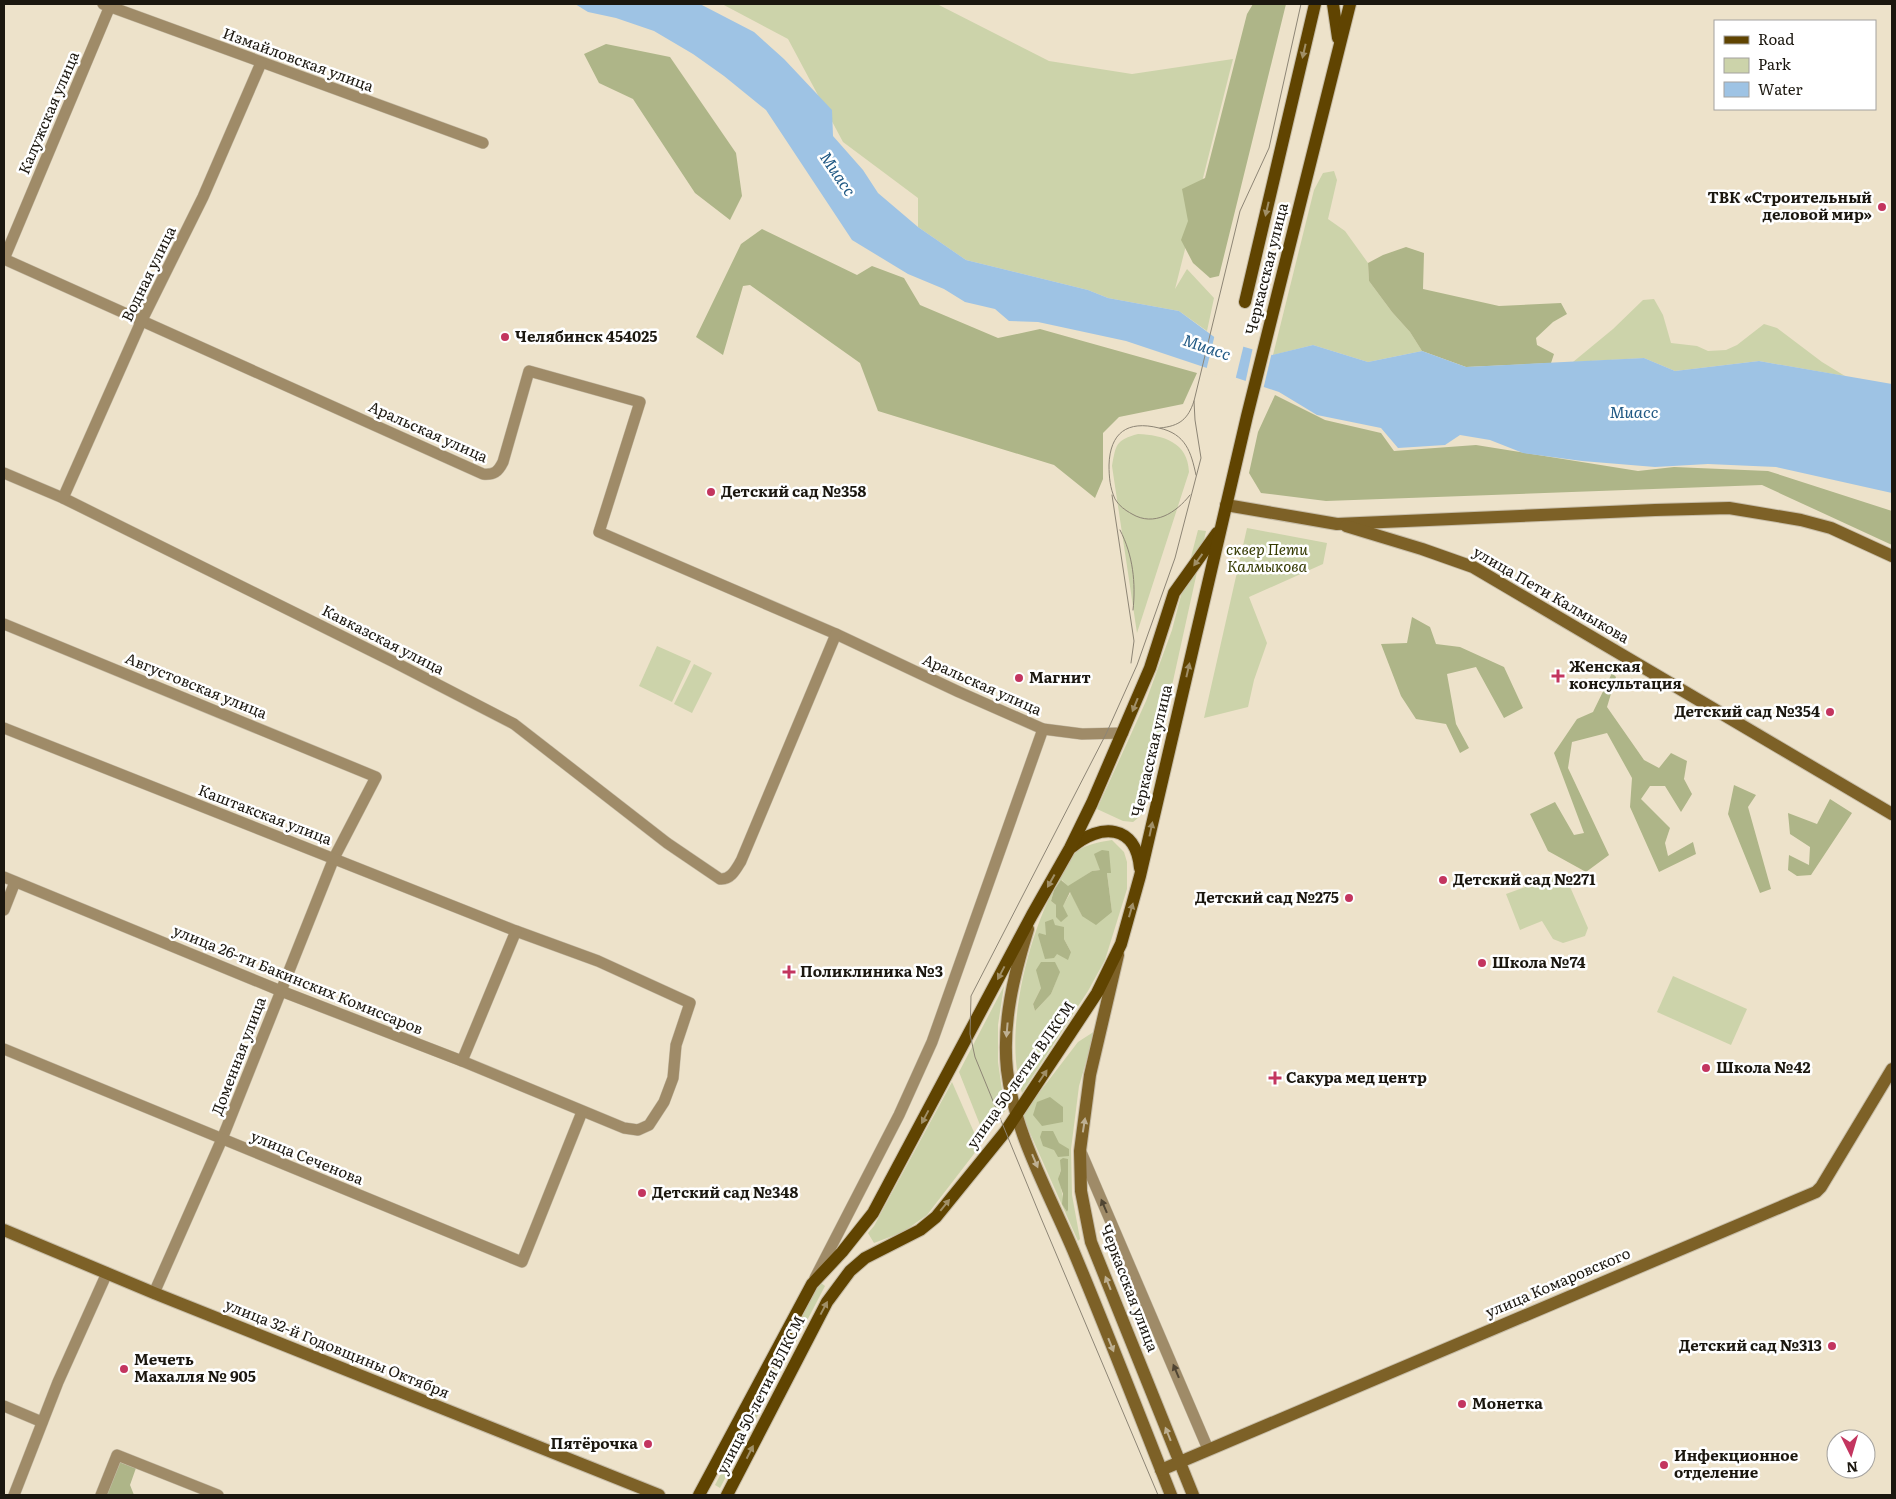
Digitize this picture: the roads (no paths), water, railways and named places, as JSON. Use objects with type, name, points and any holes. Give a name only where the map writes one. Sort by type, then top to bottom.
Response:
[{"type":"main road","name":"Черкасская улица","points":[[1245,302],[1315,4]]},
{"type":"main road","points":[[1334,4],[1339,48]]},
{"type":"main road","name":"Черкасская улица","points":[[1193,1495],[1091,1242],[1081,1190],[1080,1151],[1090,1074],[1121,944],[1140,876],[1247,416],[1350,4]]},
{"type":"main road","name":"улица Пети Калмыкова","points":[[1226,505],[1337,524],[1422,549],[1473,567],[1892,814]]},
{"type":"main road","name":"улица Пети Калмыкова","points":[[1337,524],[1729,508],[1792,518],[1831,528],[1892,556]]},
{"type":"main road","name":"Черкасская улица","points":[[1171,1495],[1074,1251],[1016,1117],[1007,1071],[1006,1031],[1018,963],[1032,915],[1070,848],[1123,733],[1150,668],[1174,593],[1221,528]]},
{"type":"main road","points":[[1070,848],[1083,837],[1097,832],[1109,831],[1122,834],[1131,840],[1137,850],[1140,876]]},
{"type":"main road","name":"улица 50-летия ВЛКСМ","points":[[700,1495],[812,1284],[842,1252],[874,1213],[1032,915]]},
{"type":"main road","name":"улица 50-летия ВЛКСМ","points":[[727,1495],[827,1302],[844,1279],[865,1258],[920,1230],[936,1217],[1016,1117],[1097,993],[1121,944]]},
{"type":"main road","name":"улица Комаровского","points":[[1161,1470],[1816,1192],[1821,1187],[1892,1069]]},
{"type":"main road","name":"улица 32-й Годовщины Октября","points":[[4,1230],[154,1293],[659,1495]]},
{"type":"street","name":"Измайловская улица","points":[[107,5],[483,143]]},
{"type":"street","name":"Калужская улица","points":[[4,259],[107,5]]},
{"type":"street","name":"Водная улица","points":[[63,498],[141,322],[203,197],[261,63]]},
{"type":"street","name":"Аральская улица","points":[[4,259],[483,474],[491,474],[498,471],[503,462],[529,371],[640,402],[598,532],[836,634],[1043,729],[1082,734],[1123,733]]},
{"type":"street","name":"Кавказская улица","points":[[4,473],[63,498],[394,662],[514,724],[667,843],[720,879],[725,879],[733,874],[741,861],[836,634]]},
{"type":"street","name":"Августовская улица","points":[[4,624],[376,777]]},
{"type":"street","name":"Каштакская улица","points":[[4,728],[210,811],[334,858],[516,931],[598,961],[690,1003]]},
{"type":"street","points":[[812,1284],[899,1115],[932,1042],[1043,729]]},
{"type":"street","name":"Доменная улица","points":[[154,1293],[222,1139],[334,858],[376,777]]},
{"type":"street","name":"улица 26-ти Бакинских Комиссаров","points":[[4,877],[281,991],[462,1061],[624,1128],[638,1130],[649,1125],[664,1102],[673,1078],[676,1045],[690,1003]]},
{"type":"street","points":[[4,910],[15,882]]},
{"type":"street","points":[[462,1061],[516,931]]},
{"type":"street","name":"улица Сеченова","points":[[4,1050],[522,1262],[582,1112]]},
{"type":"street","points":[[1080,1151],[1208,1449]]},
{"type":"street","points":[[14,1495],[42,1422],[107,1273]]},
{"type":"street","points":[[4,1406],[42,1422]]},
{"type":"street","points":[[102,1495],[117,1455],[218,1495]]},
{"type":"water","name":"Миасс","points":[[575,4],[700,4],[754,32],[784,59],[832,110],[833,136],[863,170],[878,193],[918,227],[966,260],[1088,290],[1108,298],[1179,311],[1217,339],[1272,355],[1313,345],[1368,362],[1422,351],[1466,367],[1644,358],[1675,371],[1759,361],[1892,384],[1892,493],[1776,467],[1708,464],[1655,467],[1582,461],[1523,453],[1490,440],[1460,435],[1445,445],[1398,448],[1381,428],[1317,415],[1279,392],[1126,341],[1038,322],[1009,321],[995,309],[965,302],[944,289],[908,274],[852,240],[766,110],[724,76],[693,54],[654,31],[616,18],[588,12]]},
{"type":"tram line","points":[[1160,428],[1182,421],[1189,413],[1194,401],[1240,211],[1269,148],[1301,4]]},
{"type":"tram line","points":[[1158,1495],[975,1057],[970,1034],[971,996],[1106,734],[1137,665],[1175,558],[1201,458],[1194,401]]},
{"type":"tram line","points":[[1190,495],[1178,507],[1164,516],[1148,519],[1132,514],[1120,506],[1113,495],[1109,465],[1110,454],[1117,437],[1129,428],[1138,426],[1159,428],[1175,435],[1186,445],[1196,475]]},
{"type":"tram line","points":[[1112,495],[1134,641],[1131,663]]},
{"type":"tram line","points":[[1120,530],[1131,559],[1134,590],[1133,610]]},
{"type":"place","name":"ТВК «Строительный деловой мир»","points":[[1882,207]]},
{"type":"place","name":"Челябинск 454025","points":[[505,337]]},
{"type":"place","name":"Детский сад №358","points":[[711,492]]},
{"type":"place","name":"Женская консультация","points":[[1558,676]]},
{"type":"place","name":"Магнит","points":[[1019,678]]},
{"type":"place","name":"Детский сад №354","points":[[1830,712]]},
{"type":"place","name":"Детский сад №271","points":[[1443,880]]},
{"type":"place","name":"Детский сад №275","points":[[1349,898]]},
{"type":"place","name":"Школа №74","points":[[1482,963]]},
{"type":"place","name":"Поликлиника №3","points":[[789,972]]},
{"type":"place","name":"Школа №42","points":[[1706,1068]]},
{"type":"place","name":"Сакура мед центр","points":[[1275,1078]]},
{"type":"place","name":"Детский сад №348","points":[[642,1193]]},
{"type":"place","name":"Детский сад №313","points":[[1832,1346]]},
{"type":"place","name":"Мечеть Махалля № 905","points":[[124,1369]]},
{"type":"place","name":"Монетка","points":[[1462,1404]]},
{"type":"place","name":"Пятёрочка","points":[[648,1444]]},
{"type":"place","name":"Инфекционное отделение","points":[[1664,1465]]},
{"type":"park label","name":"сквер Пети Калмыкова","points":[[1267,558]]}]
